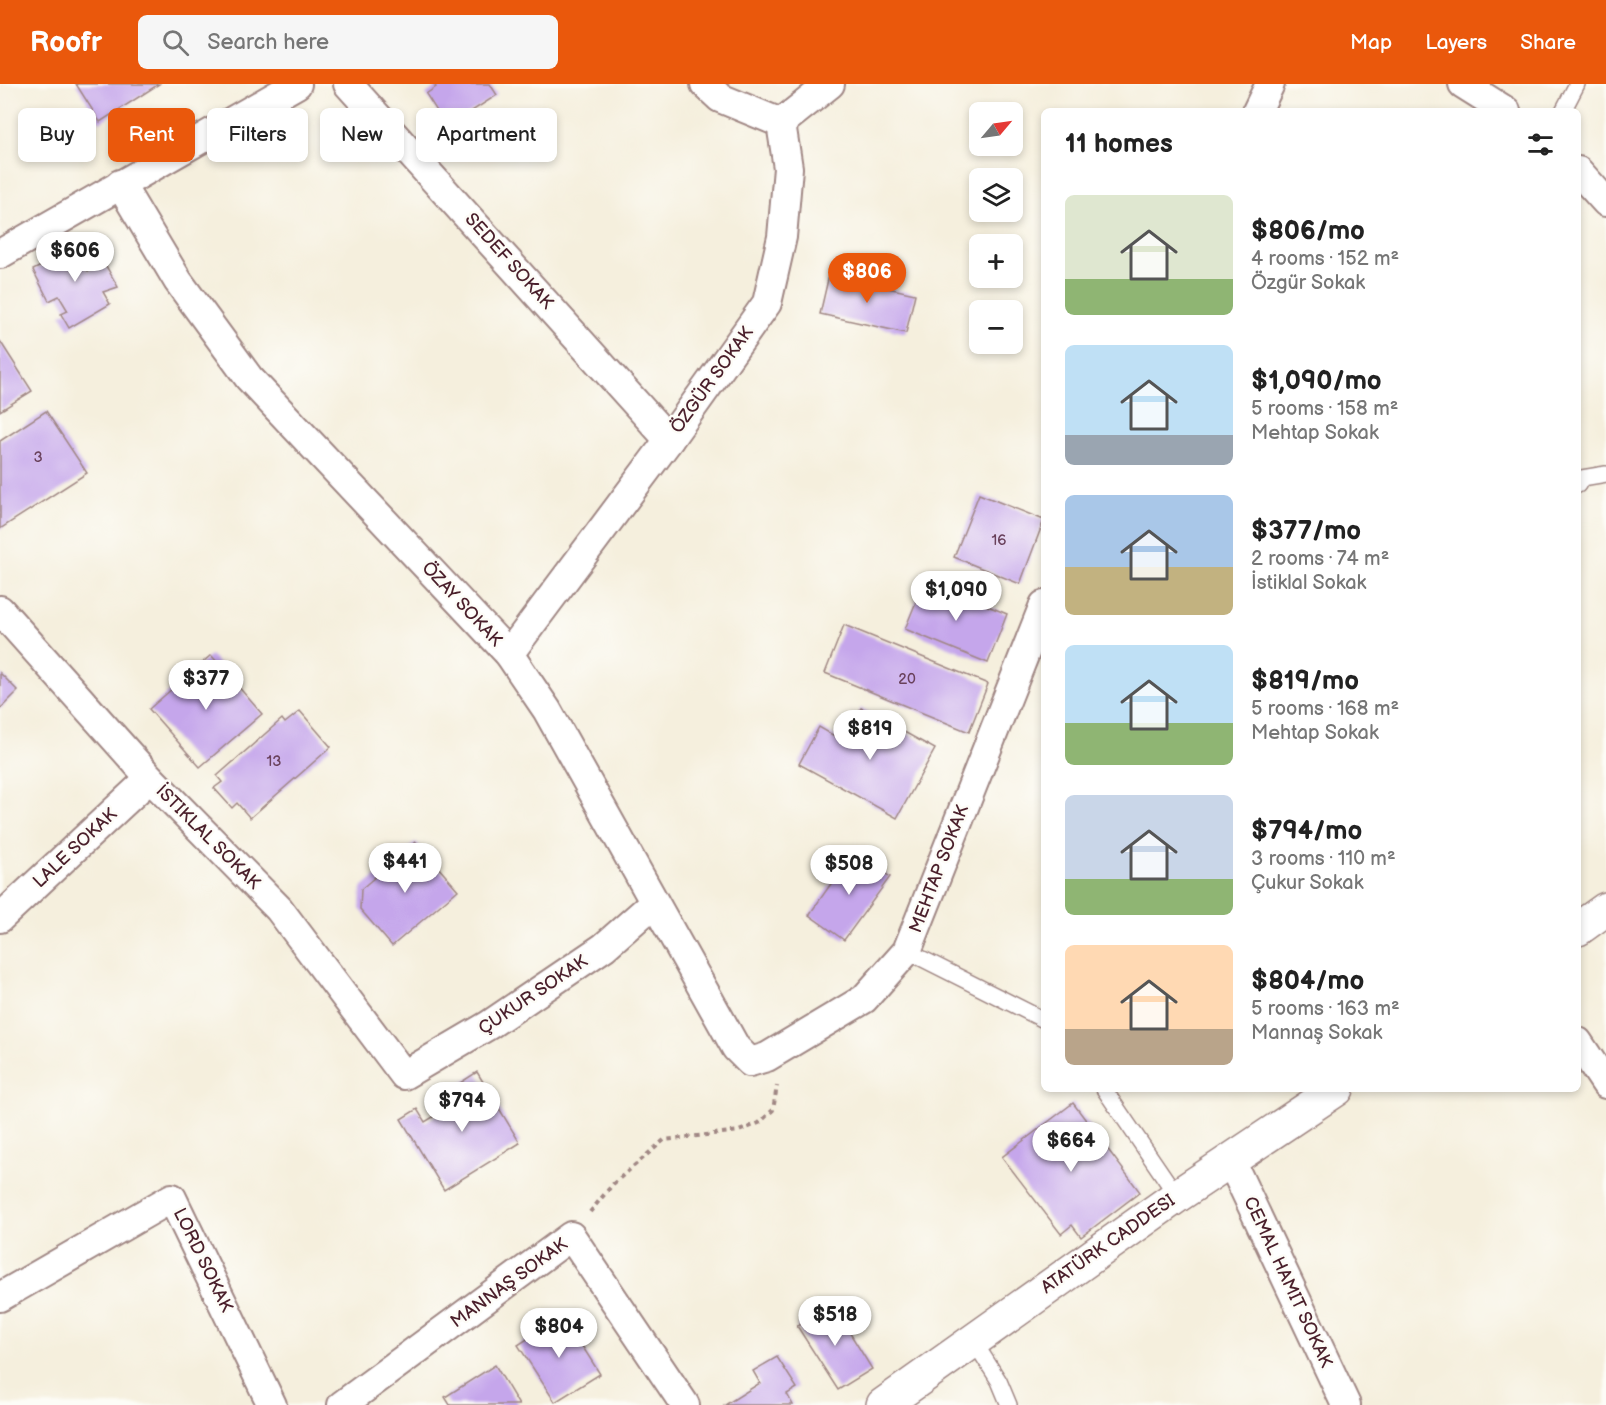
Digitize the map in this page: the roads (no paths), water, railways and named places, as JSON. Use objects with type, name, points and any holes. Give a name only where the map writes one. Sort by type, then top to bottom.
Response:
[{"type":"street","points":[[0,254],[297,84]]},
{"type":"street","name":"SEDEF SOKAK","points":[[348,84],[669,440]]},
{"type":"street","points":[[705,84],[720,98],[780,123],[830,84]]},
{"type":"street","points":[[1258,108],[1270,84]]},
{"type":"street","points":[[1463,84],[1501,108]]},
{"type":"street","name":"ÖZGÜR SOKAK","points":[[509,654],[768,303],[782,237],[788,168],[780,123]]},
{"type":"street","points":[[1581,174],[1606,202]]},
{"type":"street","name":"ÖZAY SOKAK","points":[[120,184],[178,281],[249,378],[509,654],[547,710],[736,1048],[758,1059]]},
{"type":"street","name":"İSTIKLAL SOKAK","points":[[0,610],[150,778],[279,909],[404,1075]]},
{"type":"street","name":"MEHTAP SOKAK","points":[[758,1059],[864,999],[907,951],[1041,613]]},
{"type":"street","name":"LALE SOKAK","points":[[0,918],[150,778]]},
{"type":"street","name":"ÇUKUR SOKAK","points":[[404,1075],[489,1025],[604,947],[654,903]]},
{"type":"street","points":[[1581,1046],[1606,1084]]},
{"type":"street","name":"ATATÜRK CADDESI","points":[[883,1405],[1230,1159],[1332,1092]]},
{"type":"street","name":"CEMAL HAMIT SOKAK","points":[[1230,1159],[1346,1405]]},
{"type":"street","name":"LORD SOKAK","points":[[0,1297],[172,1198],[272,1405]]},
{"type":"street","name":"MANNAŞ SOKAK","points":[[342,1405],[571,1236],[685,1405]]},
{"type":"lane","points":[[1565,108],[1577,84]]},
{"type":"lane","points":[[1581,480],[1606,474]]},
{"type":"lane","points":[[907,951],[1041,1018]]},
{"type":"lane","points":[[1106,1092],[1177,1196]]},
{"type":"lane","points":[[973,1340],[999,1381],[1009,1405]]}]
